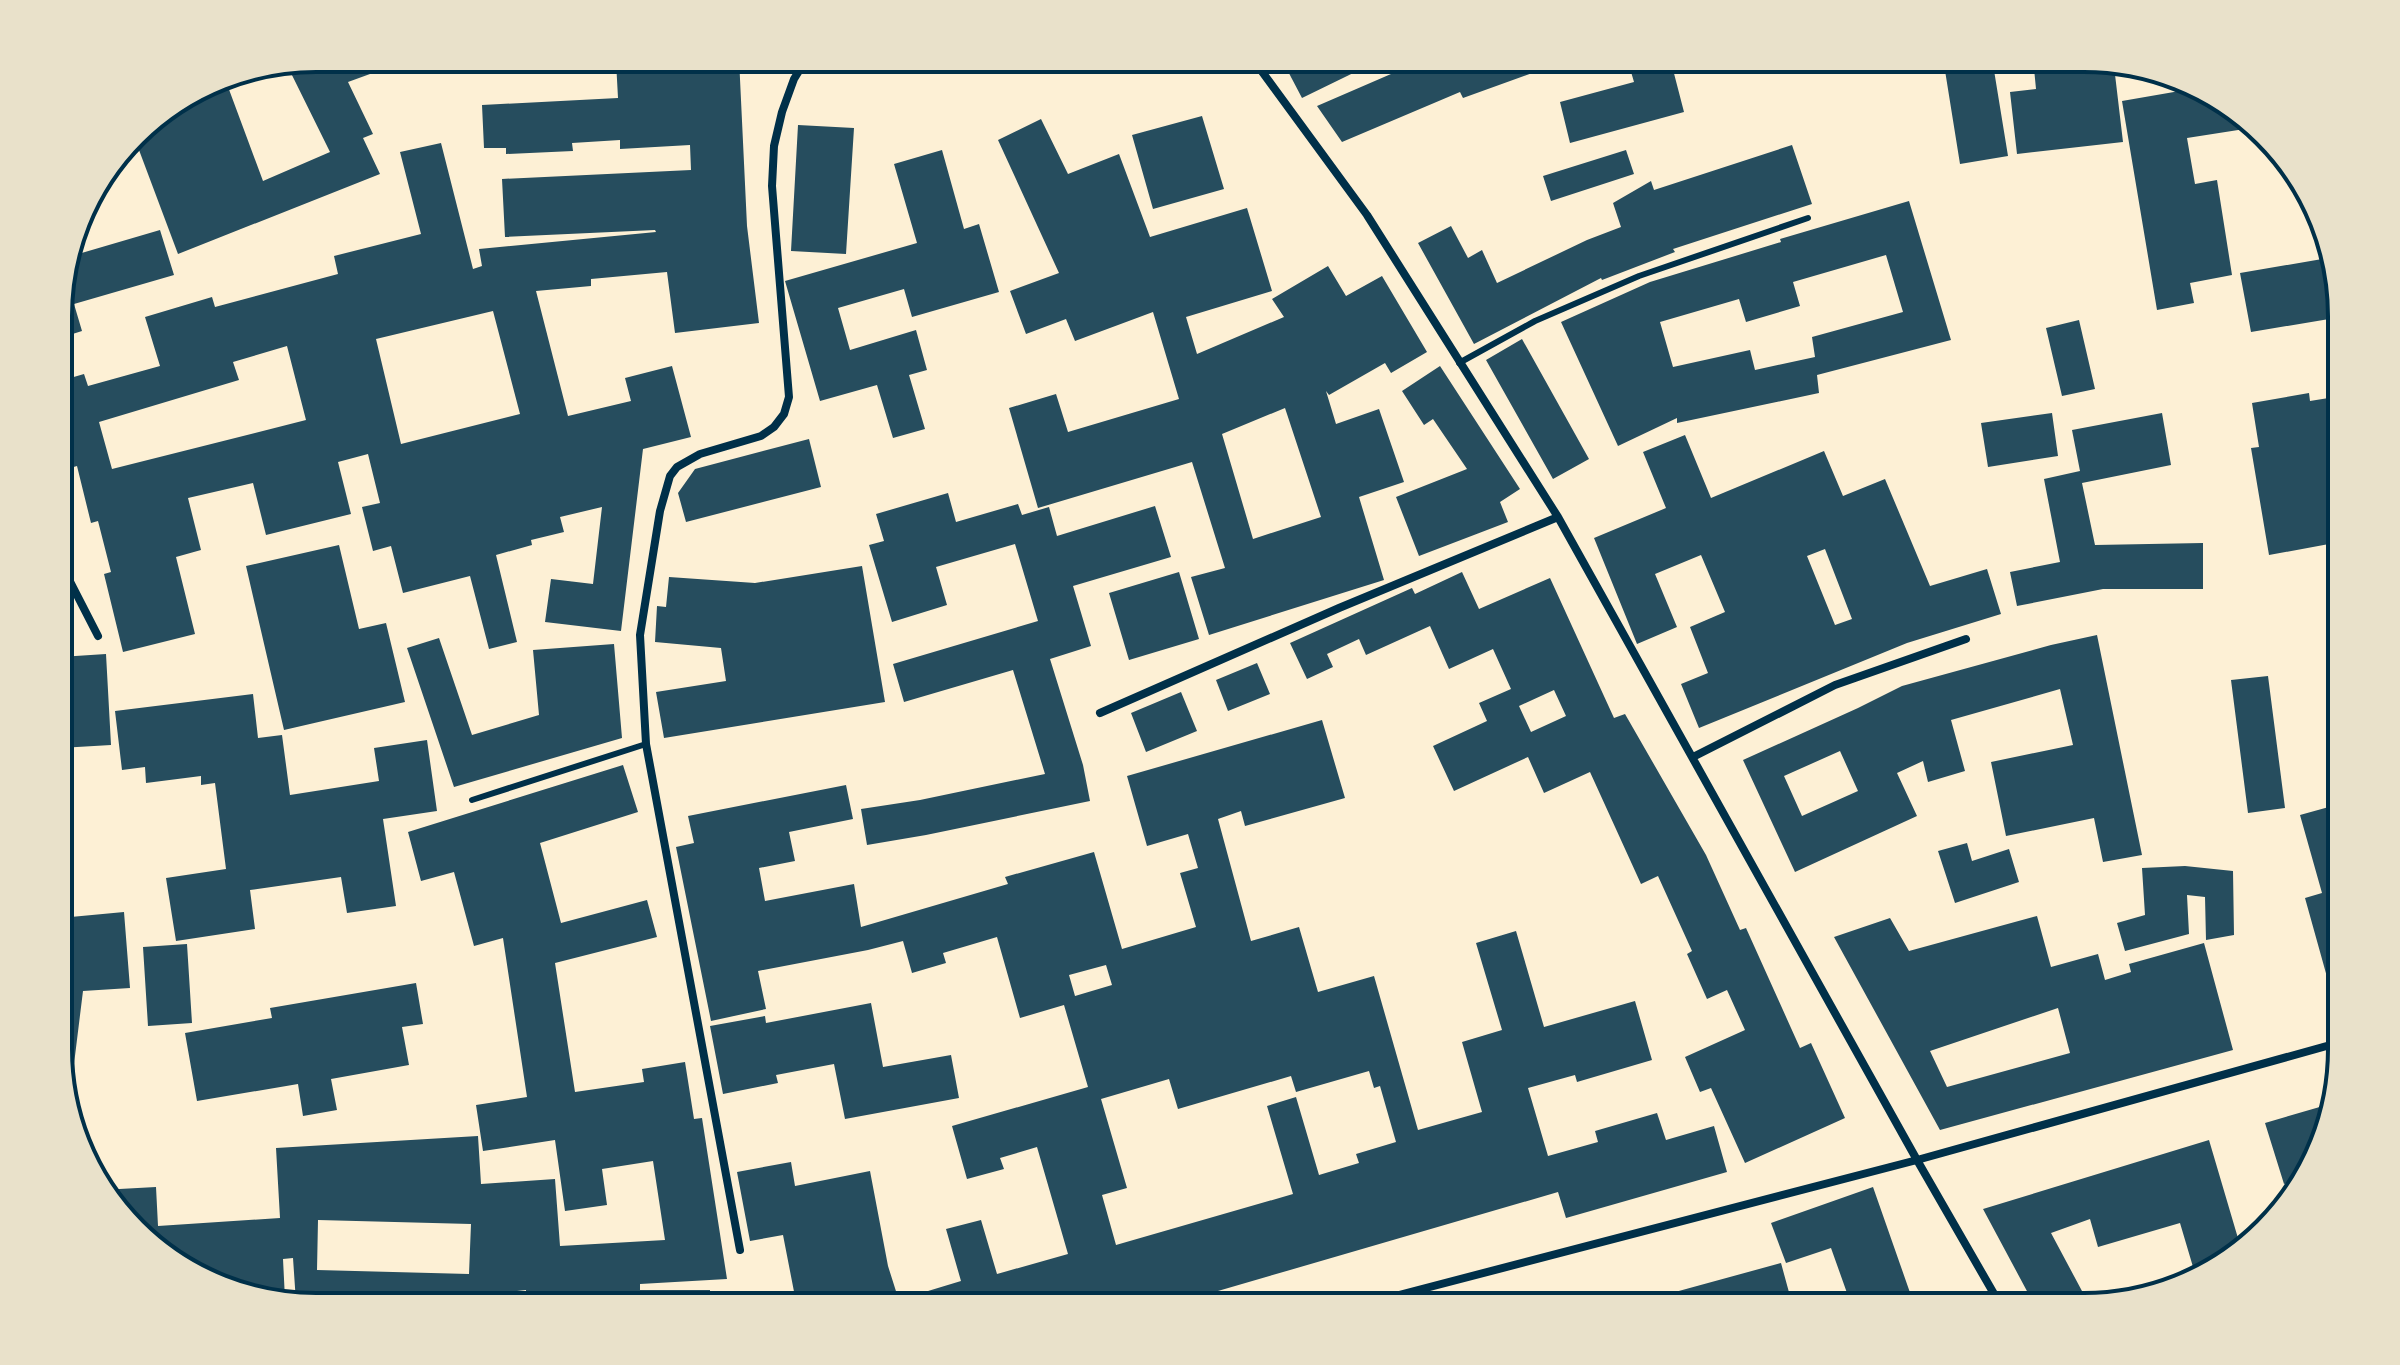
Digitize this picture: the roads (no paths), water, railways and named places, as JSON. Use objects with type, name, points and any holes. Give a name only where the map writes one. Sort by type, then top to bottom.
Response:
[{"type":"street","points":[[740,1250],[646,744],[640,635],[660,511],[670,476],[677,467],[700,454],[761,436],[774,427],[784,414],[789,397],[772,186],[774,146],[782,112],[798,72]]},
{"type":"street","points":[[1262,72],[1367,215],[1558,517],[1993,1292]]},
{"type":"street","points":[[1100,713],[1339,608],[1558,517]]},
{"type":"street","points":[[72,585],[98,636]]},
{"type":"street","points":[[1693,757],[1835,685],[1966,639]]},
{"type":"street","points":[[1409,1292],[1917,1160],[2327,1046]]},
{"type":"lane","points":[[1459,363],[1535,321],[1639,276],[1808,218]]},
{"type":"lane","points":[[472,800],[646,744]]}]
